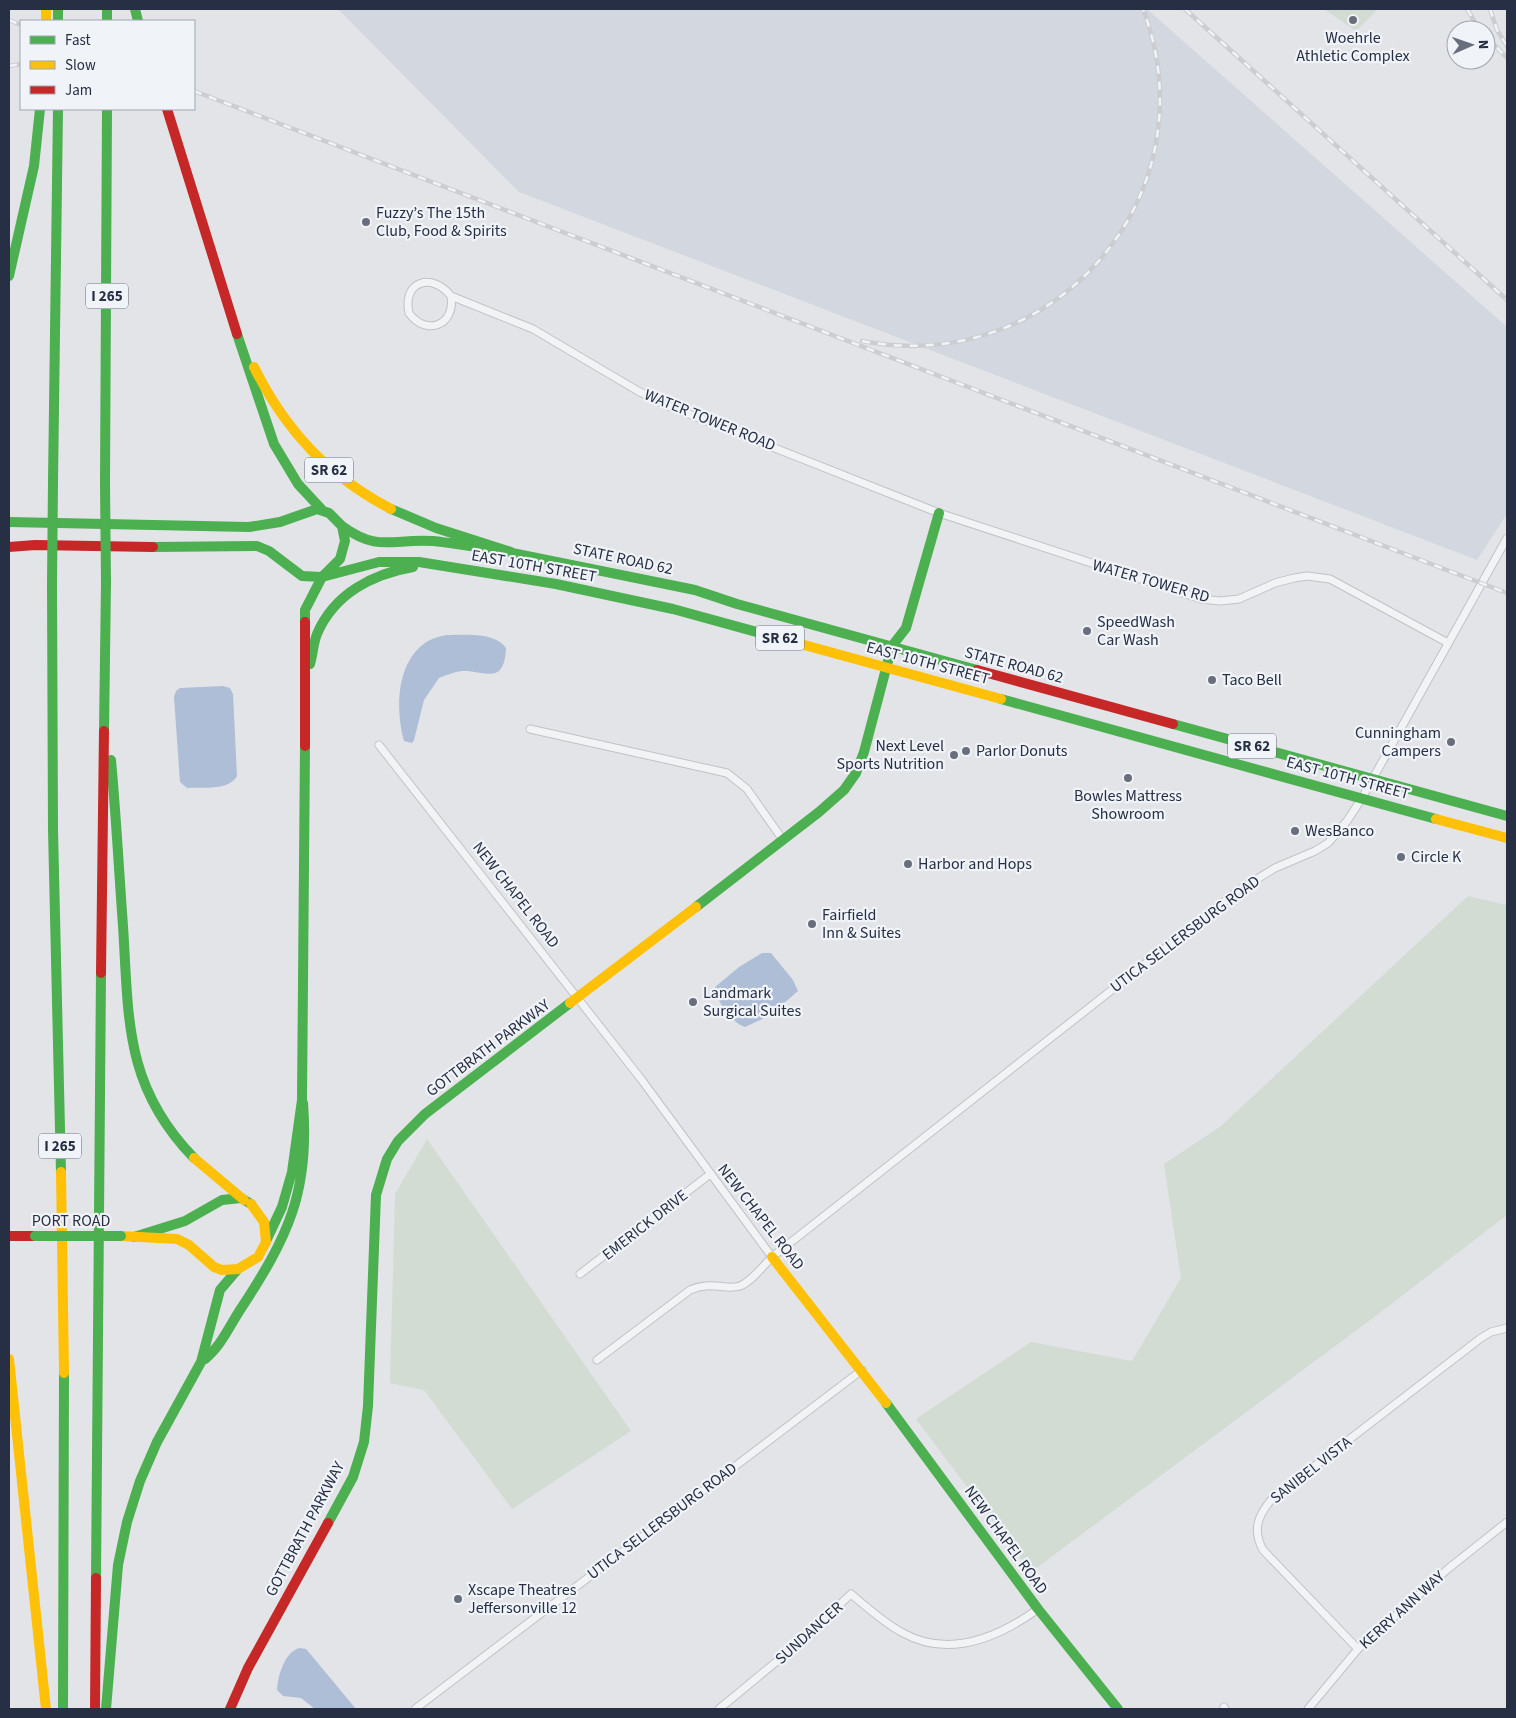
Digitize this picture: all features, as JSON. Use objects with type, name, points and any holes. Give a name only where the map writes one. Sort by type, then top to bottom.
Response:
[{"type":"main road","points":[[9,276],[34,166],[40,110]]},
{"type":"main road","name":"I 265","points":[[58,110],[52,482],[51,718],[66,1519],[63,1709]]},
{"type":"main road","name":"I 265","points":[[96,1709],[98,1287],[106,583],[107,110]]},
{"type":"main road","name":"SR 62","points":[[166,110],[226,300],[260,381],[272,404],[294,435],[330,470],[366,496],[404,516],[511,552]]},
{"type":"main road","name":"EAST 10TH STREET","points":[[226,300],[246,365],[277,451],[298,484],[323,511],[335,516],[342,526],[358,538],[373,543],[432,541],[511,552]]},
{"type":"main road","points":[[9,522],[249,527],[280,522],[309,511],[323,511]]},
{"type":"main road","name":"GOTTBRATH PARKWAY","points":[[230,1709],[248,1668],[353,1477],[364,1442],[368,1406],[376,1195],[383,1166],[391,1147],[425,1114],[783,840],[838,795],[856,774],[892,646],[906,628],[938,513]]},
{"type":"main road","points":[[106,1709],[116,1588],[127,1522],[140,1481],[157,1442],[202,1362],[220,1290],[237,1270],[256,1260],[274,1226],[293,1176],[303,1103],[305,610],[322,577],[337,563],[342,553],[344,541],[342,526]]},
{"type":"main road","name":"SR 62","points":[[9,547],[35,545],[214,548],[257,546],[269,551],[302,576],[322,577]]},
{"type":"main road","name":"STATE ROAD 62","points":[[511,552],[695,590],[1370,780],[1507,816]]},
{"type":"main road","name":"EAST 10TH STREET","points":[[322,577],[379,562],[409,561],[556,584],[673,609],[1507,838]]},
{"type":"main road","points":[[306,673],[317,634],[324,621],[351,590],[383,573],[399,568],[437,564]]},
{"type":"main road","points":[[104,702],[116,828],[128,1011],[134,1054],[152,1101],[176,1140],[204,1169],[251,1204],[262,1218],[266,1228],[266,1241]]},
{"type":"main road","points":[[202,1362],[208,1357],[266,1271],[290,1224],[301,1190],[305,1164],[307,1131],[303,1103]]},
{"type":"main road","points":[[134,1237],[179,1223],[221,1199],[244,1200]]},
{"type":"main road","name":"PORT ROAD","points":[[9,1236],[121,1236],[182,1241],[214,1267],[237,1270]]},
{"type":"main road","name":"NEW CHAPEL ROAD","points":[[772,1257],[862,1370],[1038,1609],[1118,1709]]},
{"type":"main road","points":[[9,1359],[46,1709]]},
{"type":"main road","points":[[9,1417],[11,1430],[18,1443]]},
{"type":"street","name":"WATER TOWER ROAD","points":[[451,296],[453,306],[450,314],[437,325],[428,326],[420,324],[409,313],[408,297],[417,284],[436,283],[444,287],[451,296],[533,329],[638,391],[666,405],[938,513],[978,526]]},
{"type":"street","name":"WATER TOWER RD","points":[[978,526],[1201,599],[1220,601],[1239,599],[1275,583],[1307,576],[1330,580],[1448,643]]},
{"type":"street","name":"UTICA SELLERSBURG ROAD","points":[[597,1360],[690,1290],[709,1284],[732,1287],[740,1286],[772,1257],[1239,890],[1275,868],[1316,851],[1328,843],[1346,822],[1362,798],[1370,780],[1507,538]]},
{"type":"street","points":[[530,729],[727,773],[747,790],[783,840]]},
{"type":"street","name":"NEW CHAPEL ROAD","points":[[378,745],[578,998],[772,1257]]},
{"type":"street","name":"EMERICK DRIVE","points":[[580,1274],[710,1175]]},
{"type":"street","name":"SANIBEL VISTA","points":[[1358,1649],[1263,1550],[1258,1541],[1258,1518],[1272,1499],[1481,1338],[1502,1328],[1507,1328]]},
{"type":"street","name":"UTICA SELLERSBURG ROAD","points":[[415,1709],[862,1370]]},
{"type":"street","name":"KERRY ANN WAY","points":[[1308,1709],[1358,1649],[1449,1568],[1507,1522]]},
{"type":"street","name":"SUNDANCER","points":[[719,1709],[793,1648],[851,1594],[904,1634],[917,1640],[948,1645],[987,1638],[1038,1609]]},
{"type":"shaded area","points":[[338,9],[1147,9],[1507,327],[1507,514],[1477,560],[519,192]]},
{"type":"shaded area","name":"Woehrle Athletic Complex","points":[[1324,9],[1378,9],[1356,31]]},
{"type":"shaded area","points":[[1468,896],[1507,905],[1507,1215],[1373,1318],[1031,1572],[916,1419],[1031,1342],[1132,1361],[1181,1278],[1164,1164],[1221,1126]]},
{"type":"shaded area","points":[[427,1139],[631,1431],[512,1509],[424,1390],[390,1383],[395,1194]]},
{"type":"water","points":[[447,635],[471,635],[495,639],[506,648],[502,668],[492,674],[462,671],[439,678],[424,700],[414,740],[412,743],[404,741],[399,709],[400,692],[403,676],[409,661],[418,649],[431,640]]},
{"type":"water","points":[[223,686],[230,688],[233,694],[237,776],[233,781],[222,786],[187,788],[180,782],[174,697],[176,691],[180,688]]},
{"type":"water","points":[[762,953],[771,953],[793,980],[798,991],[769,1016],[745,1027],[735,1021],[726,1011],[718,999],[715,987],[739,967]]},
{"type":"water","points":[[299,1648],[306,1649],[356,1709],[315,1709],[301,1698],[283,1696],[277,1690],[280,1672],[286,1660],[289,1655]]},
{"type":"railway","points":[[862,341],[932,345],[997,331],[1054,301],[1101,258],[1136,205],[1156,144],[1159,78],[1143,9]]},
{"type":"railway","points":[[1185,9],[1507,300]]},
{"type":"railway","points":[[1467,9],[1474,20]]},
{"type":"railway","points":[[1490,9],[1497,30],[1507,46]]},
{"type":"railway","points":[[9,20],[20,25]]},
{"type":"railway","points":[[1496,46],[1507,58]]},
{"type":"railway","points":[[9,66],[20,64]]},
{"type":"railway","points":[[195,91],[1507,593]]},
{"type":"traffic: fast","points":[[58,9],[58,20]]},
{"type":"traffic: fast","points":[[107,9],[107,20]]},
{"type":"traffic: fast","points":[[135,9],[138,20]]},
{"type":"traffic: fast","points":[[9,276],[34,166],[40,110]]},
{"type":"traffic: fast","points":[[53,482],[58,110]]},
{"type":"traffic: fast","points":[[105,483],[107,110]]},
{"type":"traffic: fast","points":[[237,334],[274,444],[298,484],[323,511]]},
{"type":"traffic: fast","points":[[52,584],[53,482]]},
{"type":"traffic: fast","points":[[105,483],[106,583]]},
{"type":"traffic: fast","points":[[9,522],[249,527],[280,522],[317,509],[329,513],[342,526],[345,541],[340,559],[322,577],[305,610],[305,622]]},
{"type":"traffic: fast","points":[[391,509],[436,528],[511,552]]},
{"type":"traffic: fast","points":[[696,907],[819,812],[844,790],[856,773],[864,752],[892,646],[906,628],[939,513]]},
{"type":"traffic: fast","points":[[342,526],[355,534],[377,542],[433,541],[487,548]]},
{"type":"traffic: fast","points":[[153,547],[257,546],[269,551],[302,576],[322,577],[379,562],[419,562],[556,584],[673,609],[797,643]]},
{"type":"traffic: fast","points":[[503,551],[695,590],[737,604],[977,670]]},
{"type":"traffic: fast","points":[[310,664],[317,634],[324,620],[344,597],[369,581],[398,570],[413,567]]},
{"type":"traffic: fast","points":[[104,731],[106,583]]},
{"type":"traffic: fast","points":[[52,584],[53,830],[61,1172]]},
{"type":"traffic: fast","points":[[1001,699],[1436,819]]},
{"type":"traffic: fast","points":[[1173,724],[1507,816]]},
{"type":"traffic: fast","points":[[266,1241],[282,1207],[292,1172],[302,1100],[305,746]]},
{"type":"traffic: fast","points":[[111,760],[127,991],[134,1050],[142,1077],[154,1104],[171,1131],[194,1158]]},
{"type":"traffic: fast","points":[[96,1578],[101,973]]},
{"type":"traffic: fast","points":[[328,1523],[353,1477],[364,1442],[368,1406],[376,1195],[387,1159],[398,1141],[425,1114],[570,1003]]},
{"type":"traffic: fast","points":[[205,1359],[220,1342],[257,1284],[283,1236],[299,1188],[303,1163],[303,1103]]},
{"type":"traffic: fast","points":[[134,1237],[185,1221],[222,1200],[241,1198],[251,1204]]},
{"type":"traffic: fast","points":[[35,1236],[121,1236]]},
{"type":"traffic: fast","points":[[106,1709],[118,1565],[127,1522],[140,1481],[157,1442],[201,1362],[220,1290],[237,1270]]},
{"type":"traffic: fast","points":[[63,1709],[64,1373]]},
{"type":"traffic: fast","points":[[886,1403],[1038,1609],[1118,1709]]},
{"type":"traffic: slow","points":[[46,9],[46,20]]},
{"type":"traffic: slow","points":[[254,367],[280,411],[310,449],[347,482],[391,509]]},
{"type":"traffic: slow","points":[[797,643],[1001,699]]},
{"type":"traffic: slow","points":[[1436,819],[1507,838]]},
{"type":"traffic: slow","points":[[570,1003],[696,907]]},
{"type":"traffic: slow","points":[[194,1158],[244,1200]]},
{"type":"traffic: slow","points":[[61,1172],[64,1373]]},
{"type":"traffic: slow","points":[[121,1236],[177,1239],[189,1245],[214,1267],[222,1270],[238,1269],[258,1257],[266,1242],[264,1222],[251,1204]]},
{"type":"traffic: slow","points":[[772,1257],[886,1403]]},
{"type":"traffic: slow","points":[[9,1359],[46,1709]]},
{"type":"traffic: jam","points":[[167,110],[237,334]]},
{"type":"traffic: jam","points":[[9,547],[35,545],[153,547]]},
{"type":"traffic: jam","points":[[305,622],[305,746]]},
{"type":"traffic: jam","points":[[977,670],[1173,724]]},
{"type":"traffic: jam","points":[[101,973],[104,731]]},
{"type":"traffic: jam","points":[[9,1236],[35,1236]]},
{"type":"traffic: jam","points":[[230,1709],[248,1668],[328,1523]]},
{"type":"traffic: jam","points":[[95,1709],[96,1578]]},
{"type":"place","name":"Woehrle Athletic Complex","points":[[1353,20]]},
{"type":"place","name":"Fuzzy’s The 15th Club, Food & Spirits","points":[[366,222]]},
{"type":"place","name":"SpeedWash Car Wash","points":[[1087,631]]},
{"type":"place","name":"Taco Bell","points":[[1212,680]]},
{"type":"place","name":"Cunningham Campers","points":[[1451,742]]},
{"type":"place","name":"Parlor Donuts","points":[[966,751]]},
{"type":"place","name":"Next Level Sports Nutrition","points":[[954,755]]},
{"type":"place","name":"Bowles Mattress Showroom","points":[[1128,778]]},
{"type":"place","name":"WesBanco","points":[[1295,831]]},
{"type":"place","name":"Circle K","points":[[1401,857]]},
{"type":"place","name":"Harbor and Hops","points":[[908,864]]},
{"type":"place","name":"Fairfield Inn & Suites","points":[[812,924]]},
{"type":"place","name":"Landmark Surgical Suites","points":[[693,1002]]},
{"type":"place","name":"Xscape Theatres Jeffersonville 12","points":[[458,1599]]}]
